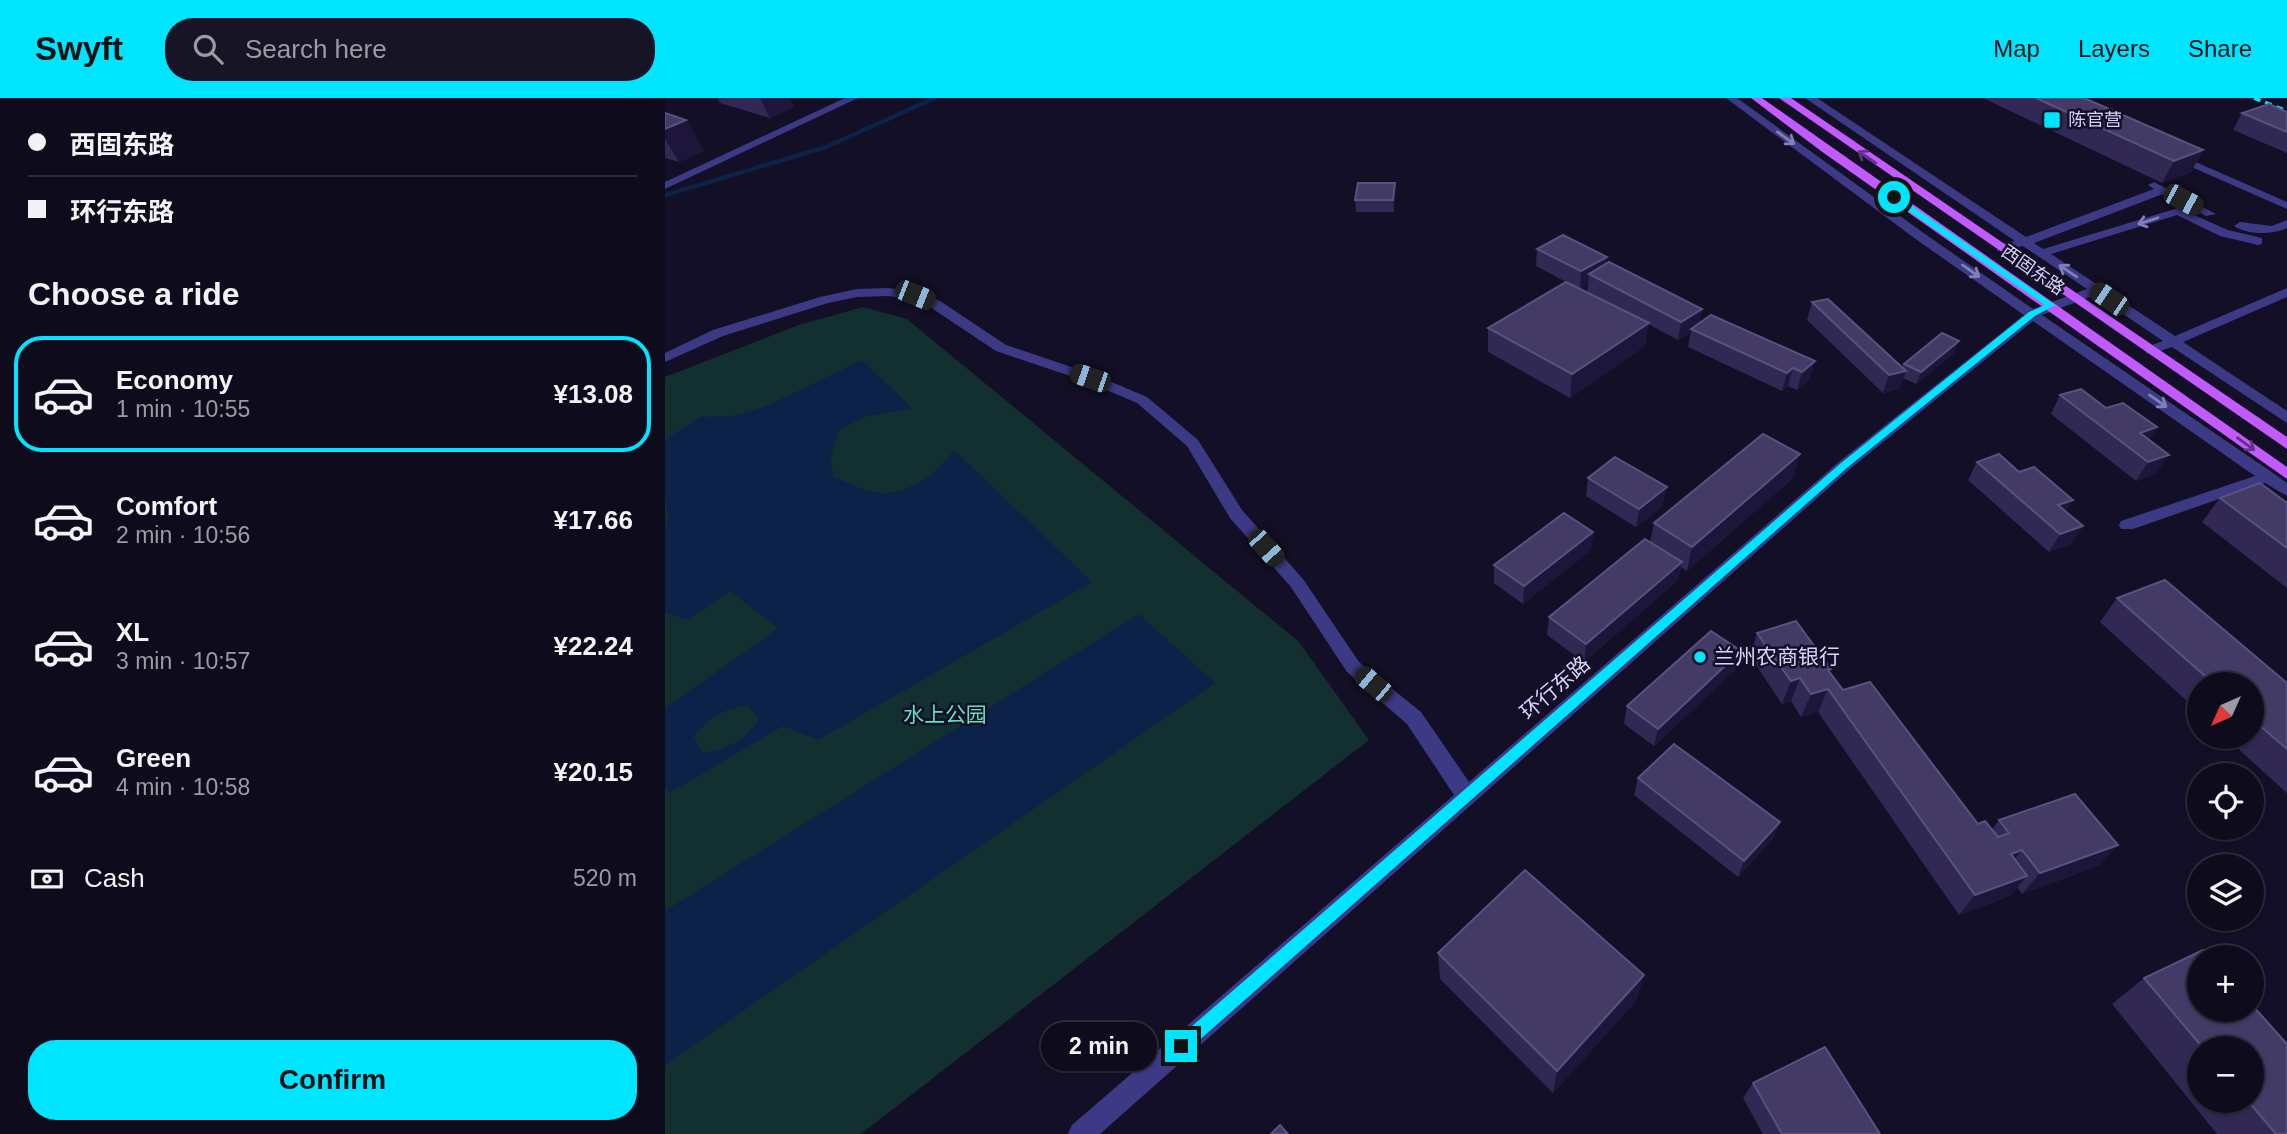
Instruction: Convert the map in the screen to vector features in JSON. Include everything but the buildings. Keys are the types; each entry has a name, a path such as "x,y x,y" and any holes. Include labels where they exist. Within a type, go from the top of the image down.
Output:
{"main road":[{"name":"西固东路","path":"1756,98 2287,474"},
{"name":"西固东路","path":"1784,98 2287,444"}],"street":[{"path":"665,186 853,98"},
{"path":"1731,98 1921,237 2287,491"},
{"path":"1809,98 2287,418"},
{"path":"2161,149 2287,206"},
{"path":"2001,248 2025,242 2158,187 2223,221 2249,229 2273,230 2287,225"},
{"path":"2040,253 2061,249 2178,211 2224,233 2258,241"},
{"name":"环行东路","path":"1081,1134 1845,465 2032,314 2050,305 2097,290"},
{"path":"665,358 718,333 825,300 857,293 888,292 915,295 936,303 1001,348 1142,400 1193,443 1236,514 1297,583 1353,667 1414,718 1466,795"},
{"path":"2151,351 2287,292"},
{"path":"2127,525 2268,477"}],"green space":[{"name":"水上公园","path":"863,307 907,319 1299,642 1369,740 861,1134 665,1134 665,377 799,325"}],"water":[{"path":"862,360 912,408 863,417 838,431 830,461 834,478 865,490 891,493 915,485 926,478 954,450 1092,582 818,740 783,726 669,793 665,786 665,708 778,629 731,591 687,620 665,612 665,522 669,520 665,498 665,440 700,417 733,416 765,407","holes":["749,706 759,719 742,738 721,749 703,753 694,737 705,724 724,711"]},
{"path":"1139,614 1215,683 665,1065 665,911"}],"waterway":[{"path":"665,195 826,147 935,98"}],"railway":[{"path":"2254,98 2287,111"}],"place":[{"name":"陈官营","path":"2052,120"},
{"name":"兰州农商银行","path":"1700,657"}],"route":[{"path":"1181,1046 1845,465 2032,314 2050,305 1894,197"}]}
